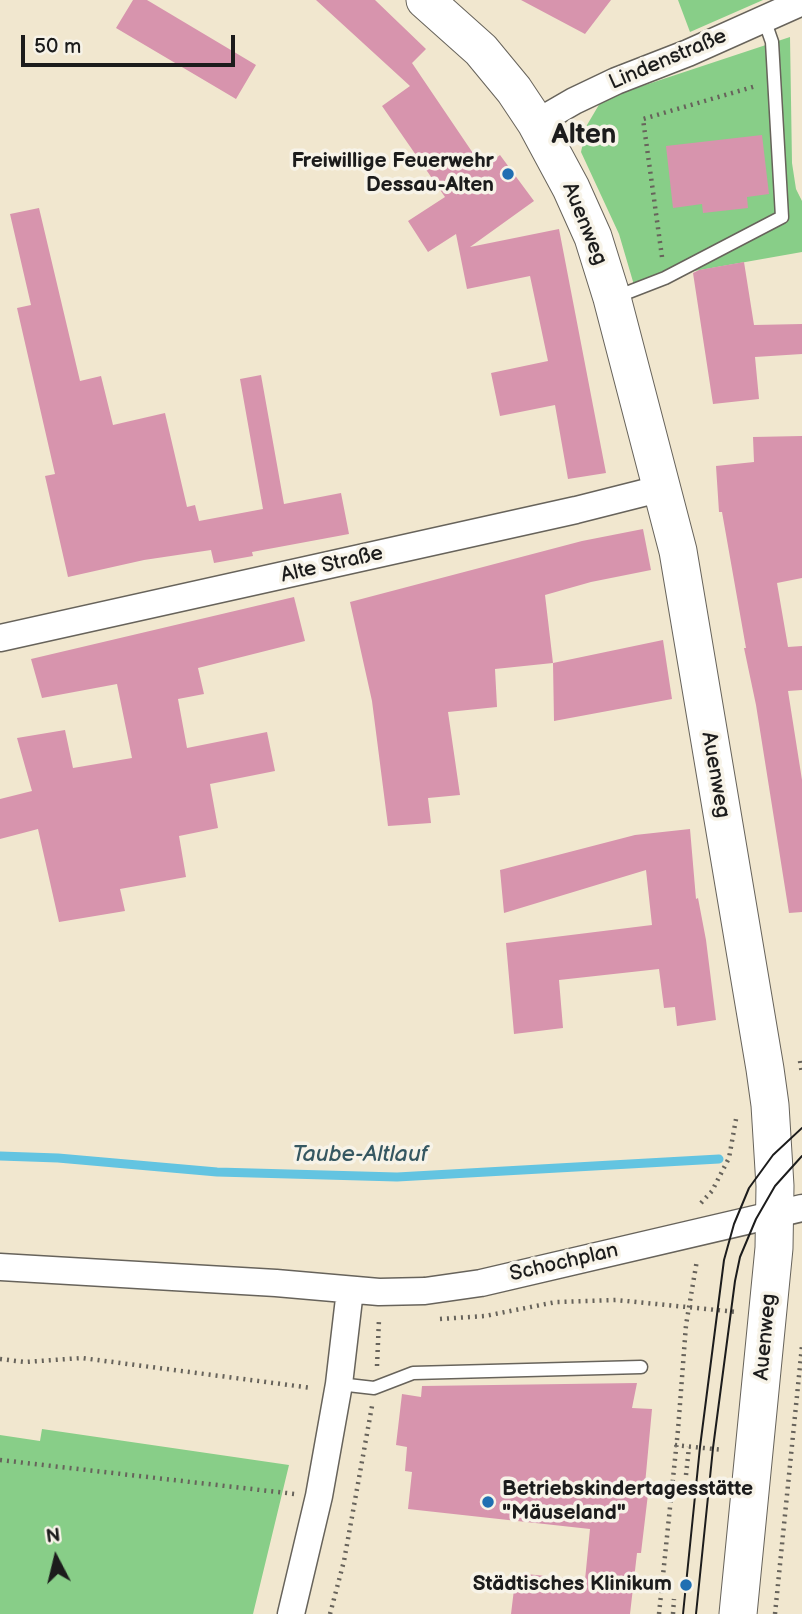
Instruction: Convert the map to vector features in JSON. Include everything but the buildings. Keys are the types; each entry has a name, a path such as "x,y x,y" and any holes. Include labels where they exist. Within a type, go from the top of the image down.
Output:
{"main road":[{"name":"Auenweg","path":"425,0 481,50 514,90 571,188 593,237 612,298 678,551 765,1069 772,1142 788,1211 768,1315 738,1614"}],"street":[{"name":"Lindenstraße","path":"536,124 574,101 617,81 688,53 802,2"},
{"name":"Alte Straße","path":"0,638 576,510 663,488"},
{"name":"Schochplan","path":"0,1267 350,1290 425,1290 481,1283 788,1211"},
{"path":"291,1614 319,1496 338,1388 350,1290"}],"lane":[{"path":"612,298 665,278 782,216 772,42 764,19"},
{"path":"338,1388 374,1388 413,1373 641,1367"}],"path":[{"path":"665,278 643,120 774,81"},
{"path":"659,1614 688,1307 697,1259 702,1202 712,1191 729,1158 738,1109"},
{"path":"350,1290 379,1319 389,1320"},
{"path":"434,1319 485,1316 556,1302 616,1300 688,1307"},
{"path":"330,1614 362,1471 374,1388 379,1319"},
{"path":"775,1614 802,1346"},
{"path":"0,1359 25,1362 82,1358 338,1388"},
{"path":"676,1445 724,1450 722,1459"},
{"path":"686,1475 689,1447"},
{"path":"0,1460 319,1496"},
{"path":"673,1614 674,1599"}],"green space":[{"path":"678,0 763,0 690,32"},
{"path":"790,37 792,163 796,189 802,201 802,252 672,275 634,285 619,234 581,152 587,125 600,103 627,91"},
{"path":"42,1429 289,1465 253,1614 0,1614 0,1435 40,1441"}],"waterway":[{"name":"Taube-Altlauf","path":"0,1156 58,1158 217,1172 397,1177 719,1159"}],"tram line":[{"path":"683,1614 700,1447 724,1260 734,1224 749,1188 773,1155 802,1128"},
{"path":"696,1614 713,1448 740,1257 756,1219 775,1186 802,1156"}],"place":[{"name":"Freiwillige Feuerwehr Dessau-Alten","path":"508,174"},
{"name":"Betriebskindertagesstätte \"Mäuseland\"","path":"488,1502"},
{"name":"Städtisches Klinikum","path":"686,1585"}],"district":[{"name":"Alten","path":"584,136"}]}
